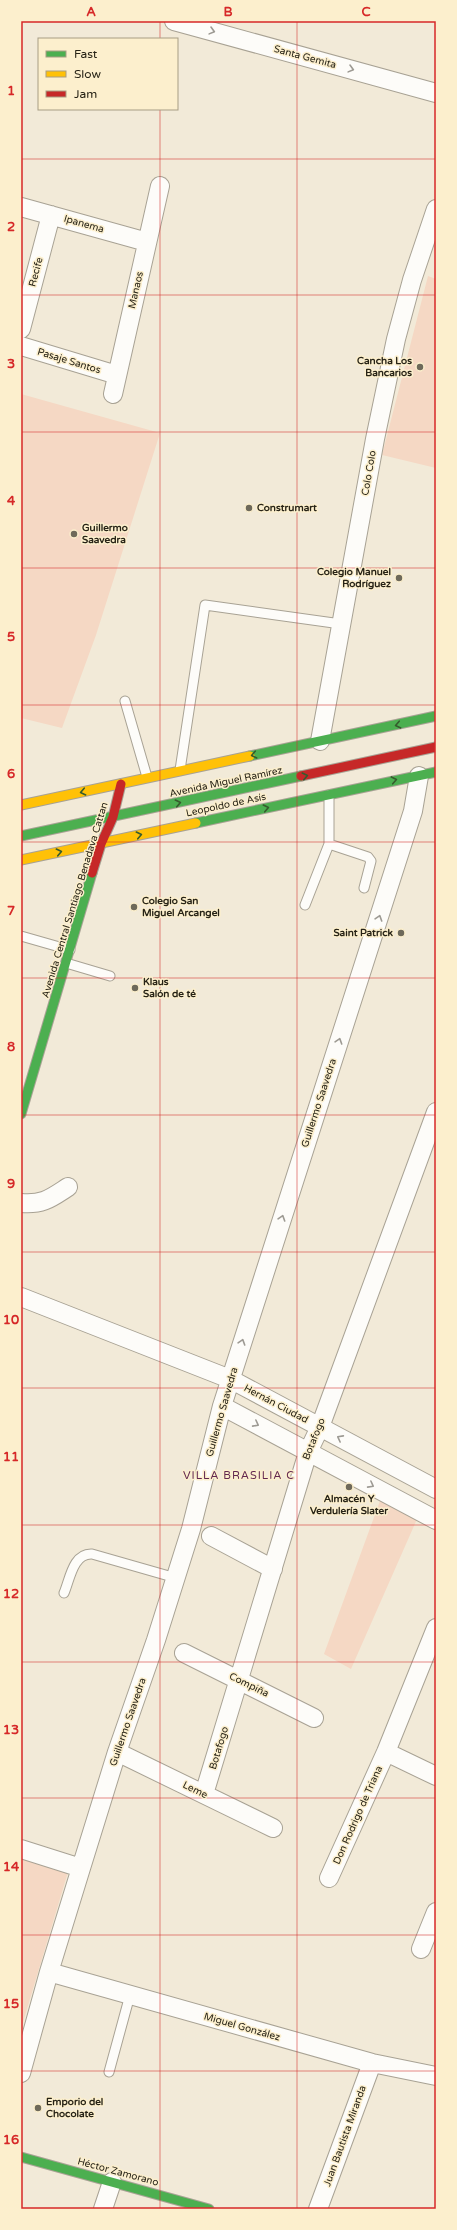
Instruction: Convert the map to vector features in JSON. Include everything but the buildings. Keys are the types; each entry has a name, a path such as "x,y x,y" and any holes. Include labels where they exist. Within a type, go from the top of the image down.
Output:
{"street":[{"name":"Santa Gemita","path":"174,21 436,93"},
{"name":"Manaos","path":"113,394 160,186"},
{"name":"Ipanema","path":"21,207 147,242"},
{"name":"Colo Colo","path":"320,741 375,439 396,339 412,280 436,209"},
{"name":"Recife","path":"21,330 51,215"},
{"name":"Pasaje Santos","path":"21,346 117,375"},
{"name":"Avenida Miguel Ramírez","path":"21,805 436,716"},
{"path":"277,760 320,741"},
{"name":"Avenida Miguel Ramírez","path":"21,836 436,747"},
{"name":"Leopoldo de Asís","path":"21,860 427,774"},
{"name":"Guillermo Saavedra","path":"21,2073 49,1972 117,1752 191,1529 230,1379 413,811 427,774"},
{"path":"222,794 234,781"},
{"name":"Avenida Central Santiago Benadava Cattan","path":"21,1114 101,844 113,817 122,784"},
{"name":"Botafogo","path":"204,1794 308,1452 320,1427 436,1112"},
{"path":"21,1203 35,1204 46,1201 68,1187"},
{"name":"Hernán Ciudad","path":"21,1298 230,1379 436,1489"},
{"path":"222,1406 436,1520"},
{"path":"211,1536 273,1570"},
{"name":"Don Rodrigo de Triana","path":"329,1878 386,1752 436,1628"},
{"name":"Compiña","path":"184,1652 314,1718"},
{"name":"Leme","path":"117,1752 274,1828"},
{"path":"386,1752 436,1776"},
{"path":"21,1849 81,1868"},
{"path":"421,1949 436,1912"},
{"name":"Miguel González","path":"49,1972 372,2063 436,2076"},
{"name":"Juan Bautista Miranda","path":"318,2209 372,2063"},
{"name":"Héctor Zamorano","path":"21,2158 209,2209"},
{"path":"103,2209 112,2182"}],"lane":[{"path":"180,770 205,605 341,624"},
{"path":"125,701 147,777"},
{"path":"305,906 329,844 329,794"},
{"path":"329,844 368,857 371,861 364,888"},
{"path":"21,936 70,950"},
{"path":"66,964 110,976"},
{"path":"64,1594 78,1558 84,1554 92,1554 176,1578"},
{"path":"109,2072 130,1995"}],"shaded area":[{"name":"Cancha Los Bancarios","path":"428,276 436,279 436,468 382,455"},
{"name":"Guillermo Saavedra","path":"21,394 160,433 96,635 62,728 21,718"},
{"path":"384,1490 421,1510 351,1669 324,1654"},
{"path":"21,1858 68,1872 21,2029"}],"traffic: fast":[{"path":"250,756 436,716"},
{"path":"196,823 436,772"},
{"path":"21,836 301,776"},
{"path":"21,1114 92,873"},
{"path":"21,2157 209,2209"}],"traffic: slow":[{"path":"21,805 250,756"},
{"path":"21,860 196,823"}],"traffic: jam":[{"path":"301,776 436,747"},
{"path":"92,873 101,844 113,817 121,784"}],"place":[{"name":"Cancha Los Bancarios","path":"420,367"},
{"name":"Construmart","path":"249,508"},
{"name":"Guillermo Saavedra","path":"74,534"},
{"name":"Colegio Manuel Rodríguez","path":"399,578"},
{"name":"Colegio San Miguel Arcangel","path":"134,907"},
{"name":"Saint Patrick","path":"401,933"},
{"name":"Klaus Salón de té","path":"135,988"},
{"name":"Almacén Y Verdulería Slater","path":"349,1487"},
{"name":"Emporio del Chocolate","path":"38,2108"}],"district":[{"name":"VILLA BRASILIA C","path":"239,1475"}]}
